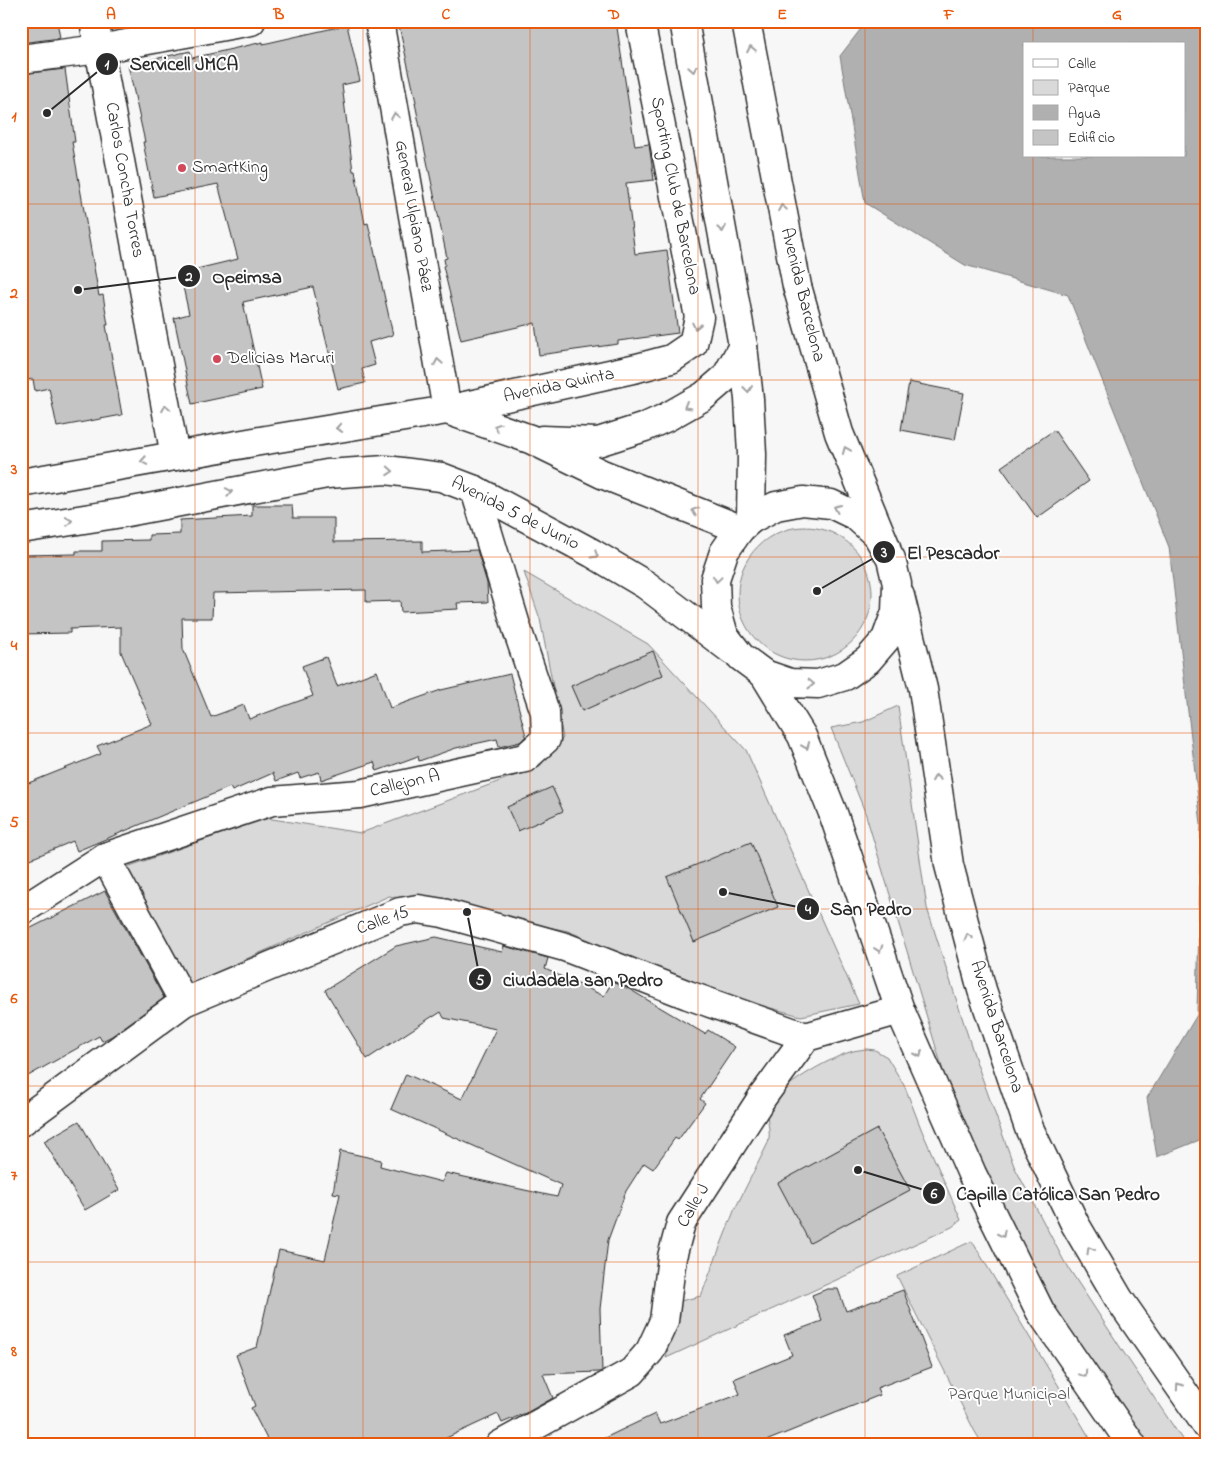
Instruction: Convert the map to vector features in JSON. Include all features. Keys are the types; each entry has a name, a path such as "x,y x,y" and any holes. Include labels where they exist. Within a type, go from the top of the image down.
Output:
{"main road":[{"name":"Carlos Concha Torres","path":"94,21 175,456"},
{"path":"21,60 99,49 251,21"},
{"name":"General Ulpiano Páez","path":"379,21 447,410"},
{"name":"Sporting Club de Barcelona","path":"640,21 699,316 693,344 671,359"},
{"path":"684,21 743,346 750,399 752,454 745,524"},
{"name":"Avenida Barcelona","path":"746,21 797,286 839,433 894,572 923,689 949,864 982,990 1029,1128 1075,1224 1119,1299 1207,1426"},
{"path":"530,439 598,442 666,418 704,396 726,377 743,346"},
{"name":"Avenida Quinta","path":"447,410 671,359"},
{"path":"21,483 447,410 530,439 602,474 745,524"},
{"name":"Avenida 5 de Junio","path":"21,529 122,513 327,474 386,470 441,477 475,490 592,553 646,585 764,674"},
{"name":"Callejon A","path":"21,911 105,857 272,801 360,794 525,758 546,739 545,712 518,632 475,490"},
{"path":"741,657 724,635 716,607 715,579 724,552 745,524 776,506 803,501 831,504 856,516 877,535 894,572 896,612 886,638 868,660 845,676 818,684 790,683 764,674"},
{"path":"764,674 802,736 833,813 900,1010 972,1174 1040,1311 1132,1445"},
{"path":"105,857 184,1002"},
{"name":"Calle 15","path":"21,1122 184,1002 400,912 418,909 443,913 565,947 688,995 806,1037"},
{"path":"806,1037 900,1010"},
{"name":"Calle J","path":"512,1442 632,1372 650,1351 664,1321 672,1257 681,1223 763,1096 806,1037"}],"green space":[{"path":"805,527 831,532 853,546 867,568 872,594 867,620 853,642 831,656 805,661 779,656 757,642 743,620 738,594 743,568 757,546 779,532"},
{"path":"524,572 648,644 746,750 859,1004 801,1016 707,991 568,931 389,896 185,986 127,867 266,818 361,833 540,766 563,738 540,619"},
{"path":"898,706 927,908 976,1061 1014,1166 1064,1261 1186,1445 1142,1445 1070,1340 999,1215 948,1087 865,812 831,728 863,722"},
{"path":"866,1049 875,1050 887,1057 905,1087 961,1220 952,1227 666,1358 676,1302 701,1296 734,1211 768,1143 767,1113 773,1101 792,1083 817,1067 841,1055"},
{"name":"Parque Municipal","path":"972,1241 1094,1445 983,1445 974,1430 897,1276"}],"water":[{"path":"867,21 1207,21 1207,1137 1157,1157 1147,1098 1197,1015 1201,824 1169,547 1068,295 965,265 865,203 840,56"}],"building":[{"path":"21,21 57,21 60,38 21,43"},
{"path":"398,21 616,21 635,146 649,144 654,180 626,183 635,254 667,250 678,333 539,355 535,323 461,340 443,266 445,265 444,259 447,258"},
{"path":"347,25 360,81 342,85 353,171 355,171 365,224 368,223 393,335 369,342 375,365 362,369 365,383 338,389 313,287 243,302 262,389 192,404 174,318 189,314 180,273 238,259 218,184 154,197 143,142 145,142 128,65 190,51 192,58"},
{"path":"65,69 75,142 72,142 99,296 103,295 108,325 106,325 122,415 57,427 49,388 35,391 33,379 21,381 21,74"},
{"path":"909,382 964,393 955,440 901,430"},
{"path":"1054,430 1089,481 1037,518 1001,467"},
{"path":"252,505 292,505 293,518 334,518 334,542 422,541 422,552 477,550 487,583 488,602 457,603 458,609 401,612 400,601 366,602 366,590 213,593 212,618 182,618 183,649 211,717 244,705 249,719 313,696 302,666 326,657 337,686 377,671 390,708 441,690 510,674 526,736 520,742 499,747 497,739 456,748 419,761 418,756 377,771 374,762 321,780 319,772 300,778 298,773 276,781 273,773 232,791 230,787 77,851 73,841 21,863 21,786 101,754 97,746 152,724 121,652 121,627 70,629 70,633 21,634 21,555 76,554 76,551 102,551 102,541 149,540 149,535 180,534 180,520 252,516"},
{"path":"653,651 663,675 582,711 571,686"},
{"path":"552,787 563,811 518,831 507,807"},
{"path":"751,842 778,907 694,942 667,877"},
{"path":"105,891 164,998 112,1036 102,1041 99,1036 21,1080 21,933"},
{"path":"436,937 502,952 504,946 548,958 545,969 604,996 612,982 629,989 705,1034 708,1030 735,1047 700,1099 705,1103 678,1140 675,1138 653,1169 644,1163 626,1191 608,1240 600,1309 602,1371 543,1374 553,1398 528,1412 502,1423 498,1414 431,1445 270,1445 251,1408 255,1406 236,1355 257,1347 279,1250 325,1260 340,1194 333,1193 340,1151 381,1160 380,1166 442,1182 446,1173 557,1197 561,1185 391,1109 406,1074 462,1099 496,1029 444,1018 441,1012 367,1059 325,990 396,946"},
{"path":"79,1121 119,1190 85,1210 44,1141"},
{"path":"877,1129 910,1190 810,1243 778,1183"},
{"path":"827,1289 838,1289 846,1311 903,1290 932,1367 877,1388 880,1395 756,1445 590,1445 655,1414 660,1424 740,1394 734,1379 792,1355 784,1335 822,1321 812,1295"}],"place":[{"name":"Servicell JMCA","path":"47,113"},
{"name":"SmartKing","path":"182,168"},
{"name":"Opeimsa","path":"78,290"},
{"name":"Delicias Maruri","path":"217,359"},
{"name":"El Pescador","path":"817,591"},
{"name":"San Pedro","path":"723,892"},
{"name":"ciudadela san Pedro","path":"467,912"},
{"name":"Capilla Católica San Pedro","path":"858,1170"}]}
